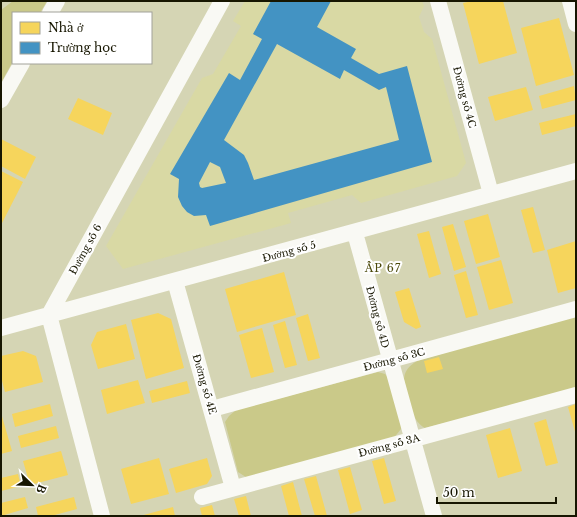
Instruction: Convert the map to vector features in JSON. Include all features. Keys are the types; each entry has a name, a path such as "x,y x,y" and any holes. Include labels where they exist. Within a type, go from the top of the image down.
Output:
{"street":[{"path":"51,12 57,1"},
{"name":"Đường số 6","path":"49,316 222,1"},
{"name":"Đường số 4C","path":"438,1 491,194"},
{"path":"570,1 576,24"},
{"path":"1,100 21,64"},
{"name":"Đường số 5","path":"1,328 355,233 576,171"},
{"name":"Đường số 4D","path":"355,233 434,516"},
{"name":"Đường số 4E","path":"175,281 233,488"},
{"name":"Đường số 3C","path":"212,409 576,309"},
{"path":"49,316 102,516"},
{"name":"Đường số 3A","path":"202,497 576,395"}],"shaded area":[{"path":"13,1 47,1 41,12 12,12 12,63 1,83 1,10"},
{"path":"245,1 422,1 424,6 419,17 424,32 432,39 466,163 457,176 361,203 352,195 288,213 291,223 123,269 106,246 202,78 213,74 241,26 233,21"},
{"path":"576,314 576,390 425,428 412,413 404,379 408,368 417,361"},
{"path":"378,372 385,374 390,379 401,421 401,429 393,439 249,479 238,472 225,422 236,410"}],"building: Nhà ở":[{"path":"472,1 503,1 517,53 479,64 463,3"},
{"path":"559,18 574,75 536,86 521,28"},
{"path":"574,86 576,100 542,109 539,96"},
{"path":"526,87 533,110 495,121 488,97"},
{"path":"78,98 112,113 103,135 68,119"},
{"path":"576,114 576,126 542,135 539,123"},
{"path":"1,139 36,157 25,179 1,166"},
{"path":"1,171 23,182 1,225"},
{"path":"533,207 545,250 533,253 521,210"},
{"path":"488,214 500,257 476,264 464,221"},
{"path":"453,224 466,267 454,271 442,227"},
{"path":"429,231 441,274 429,278 417,234"},
{"path":"576,241 576,288 558,293 547,250"},
{"path":"501,260 513,303 489,310 477,267"},
{"path":"466,271 478,315 466,318 454,275"},
{"path":"284,272 296,315 237,332 225,289"},
{"path":"409,288 421,327 416,329 404,322 395,292"},
{"path":"158,313 171,319 184,368 146,379 131,320"},
{"path":"308,314 320,358 308,361 296,318"},
{"path":"285,321 297,365 285,368 273,325"},
{"path":"126,324 135,359 98,369 91,345 97,332"},
{"path":"262,328 274,372 251,378 239,335"},
{"path":"23,351 36,356 43,382 5,392 1,377 1,356"},
{"path":"439,357 443,369 427,373 424,361"},
{"path":"138,380 145,403 107,414 101,390"},
{"path":"187,381 190,393 152,403 149,391"},
{"path":"50,404 53,416 15,427 12,414"},
{"path":"576,404 576,435 568,407"},
{"path":"1,413 12,451 1,454"},
{"path":"546,419 558,463 546,466 534,423"},
{"path":"56,426 59,438 21,448 18,436"},
{"path":"510,428 522,471 498,478 486,435"},
{"path":"61,451 68,475 30,485 23,461"},
{"path":"159,458 169,494 131,504 121,469"},
{"path":"207,458 212,476 207,484 176,493 169,469"},
{"path":"384,458 396,501 384,504 372,461"},
{"path":"350,467 362,510 350,514 338,470"},
{"path":"18,474 21,486 1,491 1,478"},
{"path":"316,476 327,516 315,516 304,479"},
{"path":"293,482 302,516 289,516 281,486"},
{"path":"246,496 251,516 239,516 234,499"},
{"path":"25,497 28,508 1,516 1,503"},
{"path":"74,497 77,509 51,516 38,516 36,507"},
{"path":"212,505 215,516 202,516 200,508"},
{"path":"173,507 175,516 140,516"}],"building: Trường học":[{"path":"271,1 331,1 317,27 356,49 351,58 379,74 407,66 432,162 210,226 206,215 194,216 187,212 182,206 178,197 179,179 170,174 229,73 240,80 262,39 253,34","holes":["277,44 340,79 344,70 379,90 386,87 399,140 254,180 244,155 224,140","210,162 220,167 226,183 202,188 200,187 199,183"]}],"district":[{"name":"ẤP 67","path":"383,268"}]}
